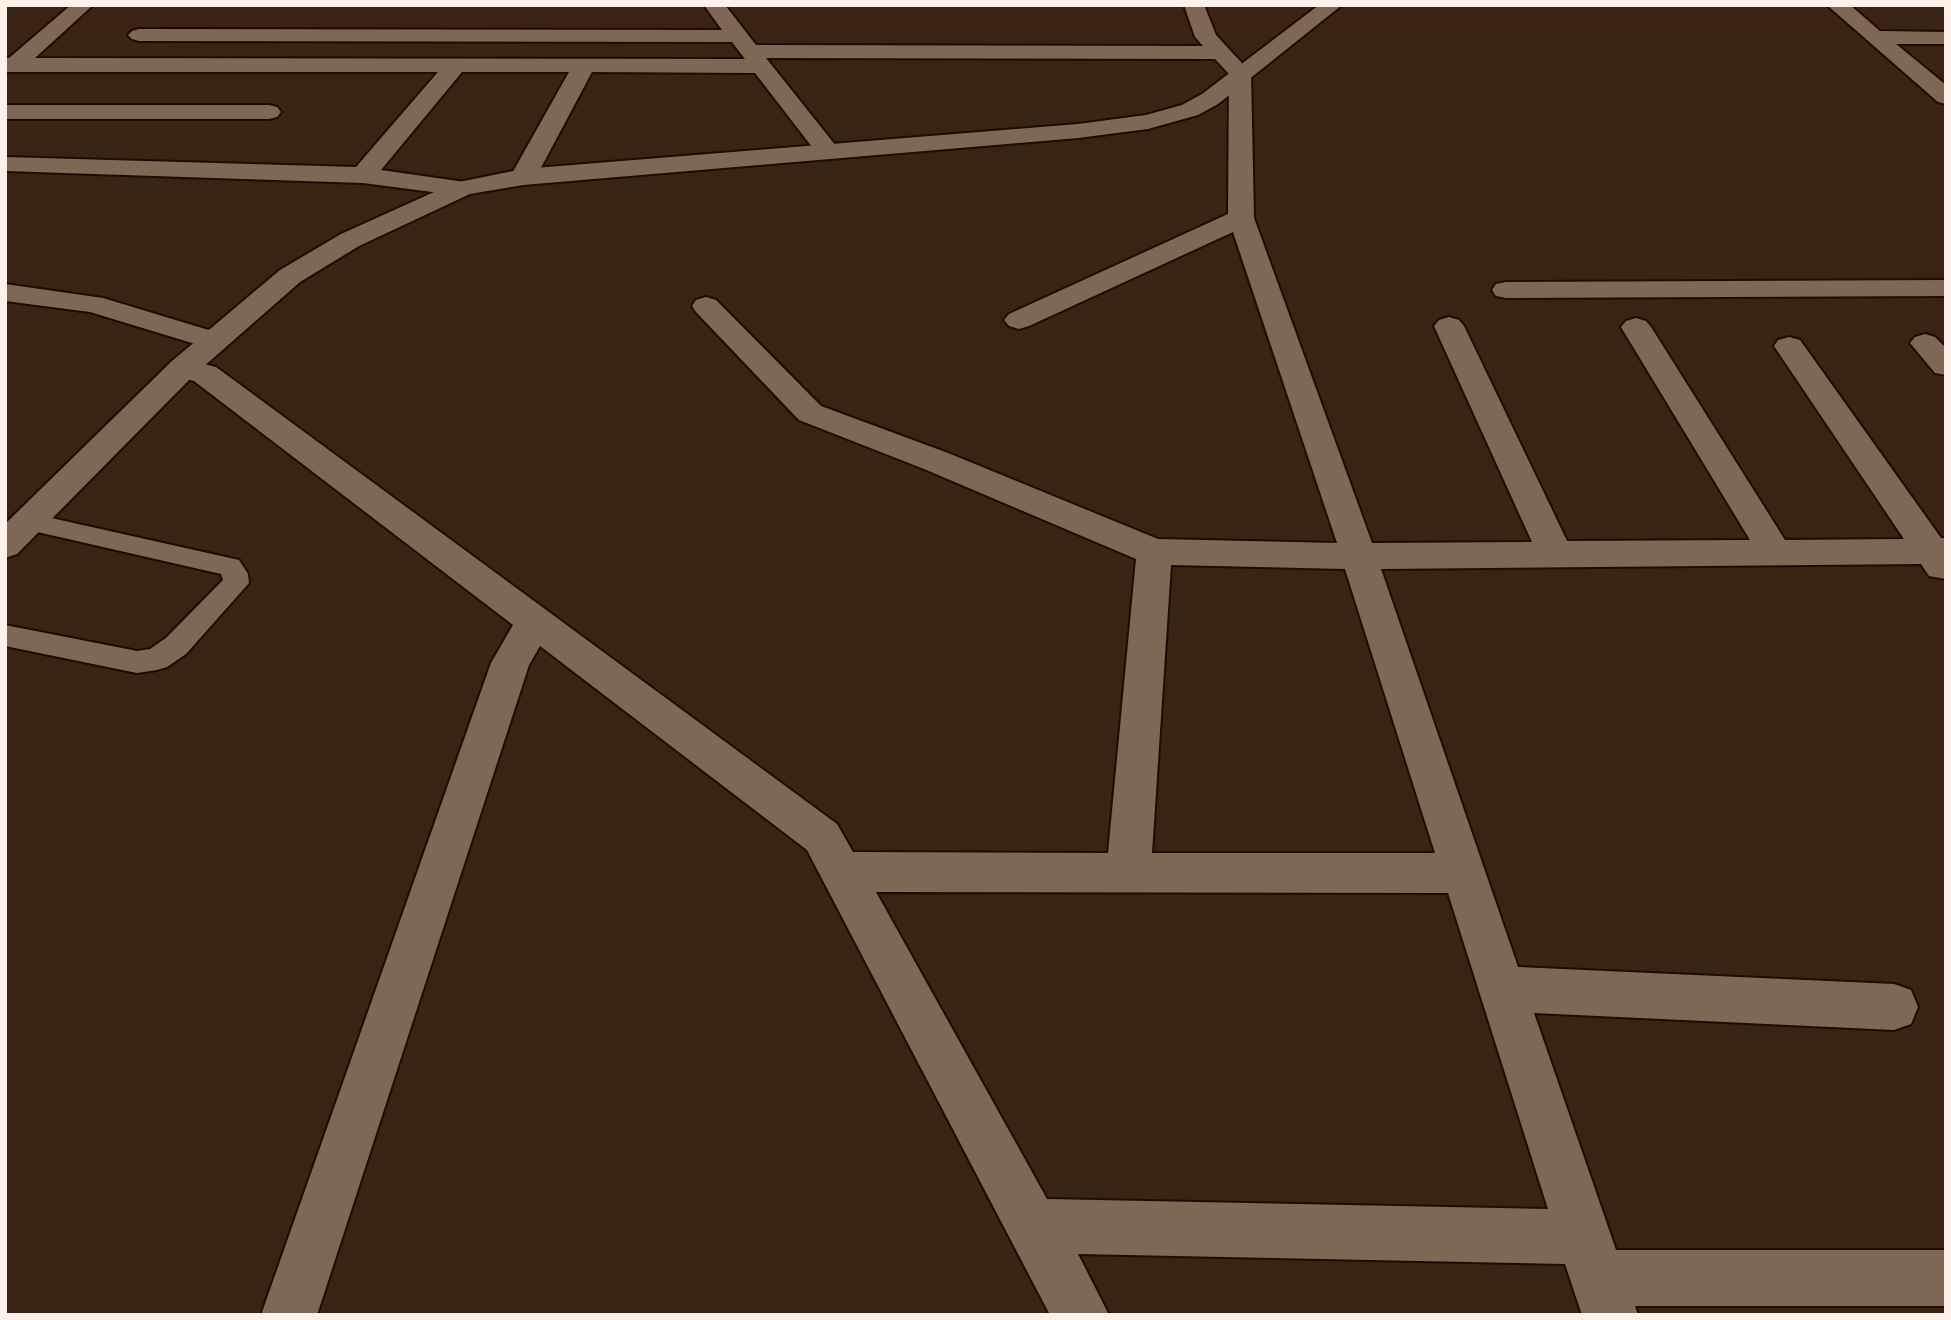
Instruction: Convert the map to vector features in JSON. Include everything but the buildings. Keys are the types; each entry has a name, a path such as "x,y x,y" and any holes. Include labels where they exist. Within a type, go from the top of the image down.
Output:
{"street":[{"path":"10,65 83,5"},
{"path":"714,5 828,151"},
{"path":"1194,5 1206,37 1230,63 1241,218 1359,556 1597,1276"},
{"path":"139,35 1230,63 1332,5"},
{"path":"1837,5 1946,97"},
{"path":"106,65 165,13"},
{"path":"1874,37 1946,37"},
{"path":"10,65 584,66 751,51"},
{"path":"5,545 183,368 290,276 350,240 463,188 523,177 1078,131 1148,122 1190,110 1210,99 1230,63"},
{"path":"251,132 309,65"},
{"path":"363,175 456,65"},
{"path":"523,177 584,66"},
{"path":"5,112 269,112"},
{"path":"217,171 234,151"},
{"path":"5,164 363,175 463,188"},
{"path":"1019,320 1241,218"},
{"path":"1506,290 1946,288"},
{"path":"5,292 93,304 215,341"},
{"path":"706,306 810,413 936,461 1154,552 1359,556 1775,552 1941,558"},
{"path":"1449,326 1555,554"},
{"path":"1636,327 1775,552"},
{"path":"1924,343 1946,366"},
{"path":"1788,346 1941,558"},
{"path":"183,368 205,374 822,837 1081,1315"},
{"path":"1128,872 1154,552"},
{"path":"289,1315 510,663 534,623"},
{"path":"843,872 1464,873"},
{"path":"1502,989 1894,1007"},
{"path":"1034,1226 1597,1276 1946,1278"}],"lane":[{"path":"5,635 136,662 157,659 176,646 236,583 235,574 230,567 29,522"}]}
